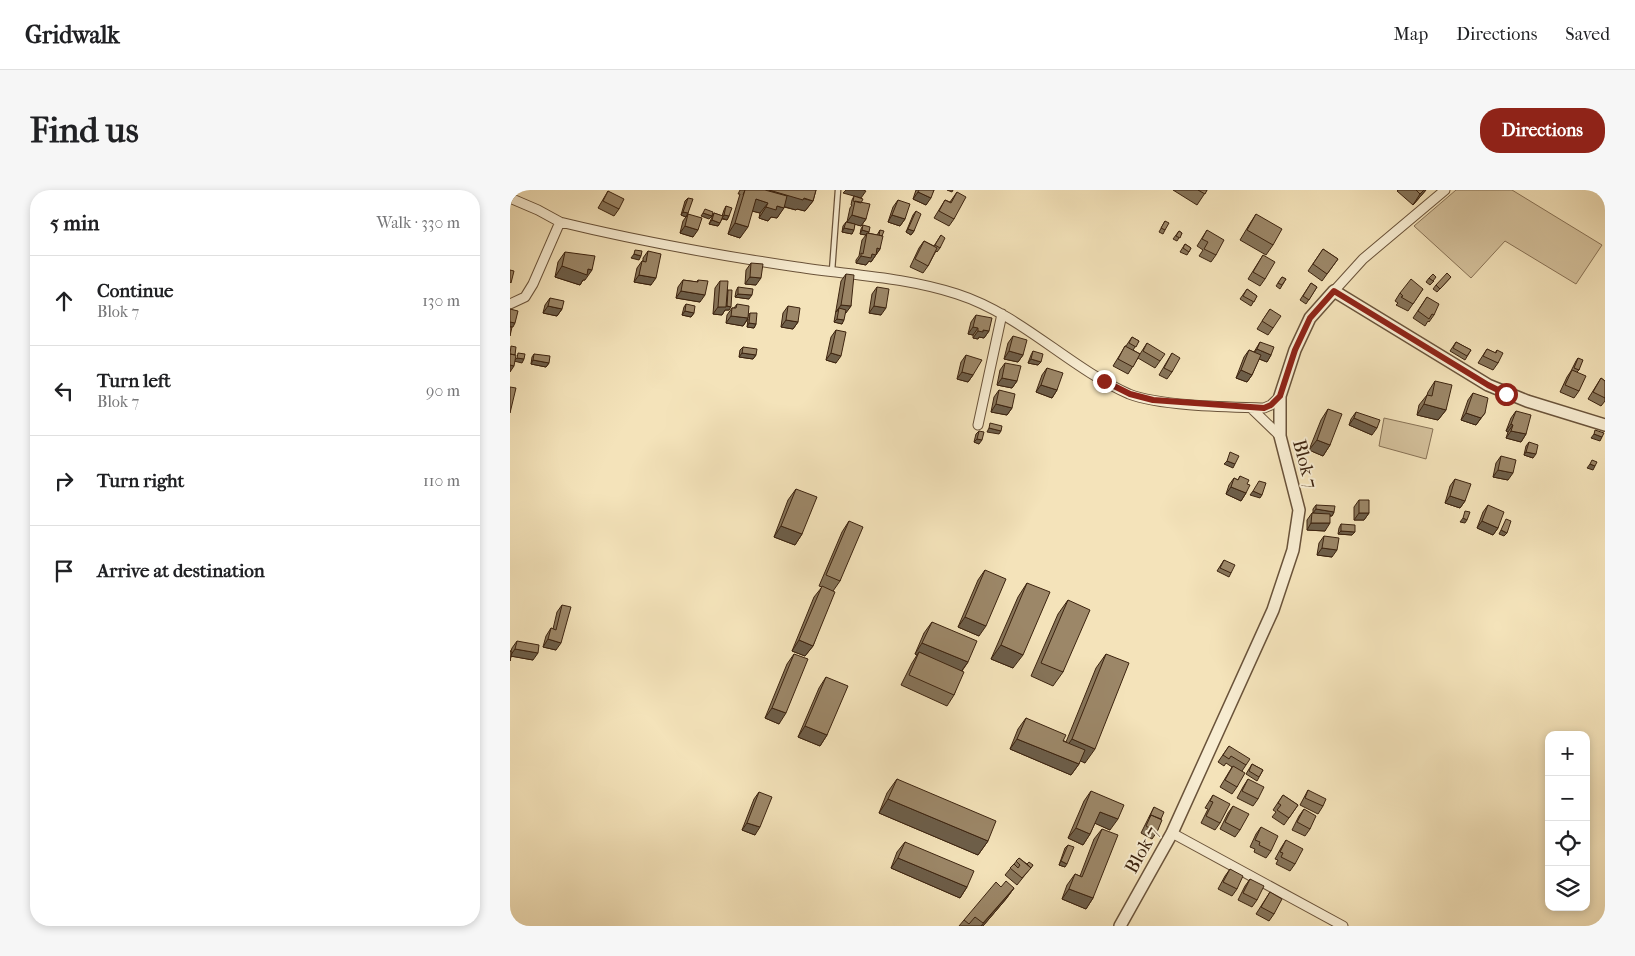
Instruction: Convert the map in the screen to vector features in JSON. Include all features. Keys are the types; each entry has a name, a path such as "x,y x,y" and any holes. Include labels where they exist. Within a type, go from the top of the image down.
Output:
{"street":[{"path":"1445,190 1363,259 1334,291 1488,385 1520,399 1605,425"},
{"path":"510,198 560,222 639,241 916,283 957,294 1002,314 1104,381 1130,394 1153,400 1264,408 1271,405 1280,396"},
{"path":"510,304 518,302 525,297 533,284 560,222"},
{"name":"Blok 7","path":"1120,926 1172,833 1272,610 1293,550 1298,510 1280,436 1280,396 1295,350 1310,318 1334,291"},
{"path":"978,425 1002,314"},
{"path":"1251,408 1280,436"},
{"path":"1172,833 1344,926"}],"lane":[{"path":"832,271 838,190"}],"shaded area":[{"path":"1456,190 1512,190 1602,245 1576,284 1505,241 1471,278 1414,226"},
{"path":"1384,418 1433,429 1426,459 1379,446"}],"building":[{"path":"745,190 765,190 787,196 784,208 777,206 776,210 766,207 768,203 756,199 748,227 735,223"},
{"path":"769,190 816,190 813,201"},
{"path":"919,190 934,190 931,198 918,192"},
{"path":"1198,190 1207,190 1205,194"},
{"path":"1416,190 1424,190 1420,194"},
{"path":"608,191 624,199 619,209 603,201"},
{"path":"957,192 966,197 954,219 939,211 945,200 951,203"},
{"path":"854,196 863,199 861,203 853,201"},
{"path":"688,198 693,199 688,213 683,212"},
{"path":"898,200 910,204 905,219 892,215"},
{"path":"855,201 870,204 866,219 852,215"},
{"path":"726,206 732,208 729,216 724,215"},
{"path":"705,209 713,212 712,216 703,213"},
{"path":"916,211 921,214 914,231 908,229"},
{"path":"714,213 723,216 720,223 712,220"},
{"path":"688,214 702,218 698,230 685,226"},
{"path":"1256,214 1282,229 1273,245 1247,230"},
{"path":"1165,221 1169,223 1165,230 1161,228"},
{"path":"846,222 855,224 854,230 844,228"},
{"path":"863,225 870,227 869,232 862,230"},
{"path":"880,230 884,231 882,236 879,235"},
{"path":"1207,230 1224,240 1216,255 1204,249 1208,242 1202,239"},
{"path":"1179,231 1182,233 1180,238 1176,236"},
{"path":"867,233 883,236 880,249 877,248 876,255 872,254 871,258 861,256"},
{"path":"941,235 945,238 940,248 935,245"},
{"path":"924,241 937,248 928,266 915,259"},
{"path":"1185,244 1191,248 1189,252 1183,248"},
{"path":"1323,249 1338,259 1327,274 1313,264"},
{"path":"635,250 642,251 641,256 634,254"},
{"path":"648,251 661,254 656,278 639,275 642,261 646,262"},
{"path":"565,252 595,256 592,270 588,269 587,275 562,266"},
{"path":"1263,255 1275,262 1265,279 1253,272"},
{"path":"751,263 763,264 761,278 750,277"},
{"path":"510,270 514,271 511,283 510,282"},
{"path":"1447,273 1451,277 1440,289 1436,285"},
{"path":"846,274 854,275 851,306 841,305"},
{"path":"1433,274 1436,277 1433,281 1429,278"},
{"path":"1282,277 1286,279 1282,285 1278,283"},
{"path":"1411,279 1423,289 1413,304 1401,297 1403,296 1400,293"},
{"path":"683,280 708,281 705,295 681,291"},
{"path":"720,281 728,281 726,307 718,307"},
{"path":"1311,283 1317,287 1309,300 1303,296"},
{"path":"738,287 753,289 752,295 738,294"},
{"path":"877,287 889,289 886,308 874,306"},
{"path":"1247,289 1257,296 1254,302 1243,296"},
{"path":"728,290 732,290 731,307 727,306"},
{"path":"1427,297 1439,304 1434,315 1432,314 1429,319 1418,311"},
{"path":"550,298 564,301 562,309 548,306"},
{"path":"686,304 695,306 694,313 685,311"},
{"path":"737,304 749,306 748,318 731,316 732,308 736,308"},
{"path":"788,306 800,308 798,322 786,320"},
{"path":"839,308 846,310 844,320 837,319"},
{"path":"510,309 518,311 515,323 510,322"},
{"path":"1270,309 1281,316 1273,328 1262,321"},
{"path":"750,313 757,313 756,324 749,323"},
{"path":"976,315 992,318 989,331 978,331 978,328 973,327"},
{"path":"836,330 846,332 841,356 831,353"},
{"path":"1013,336 1027,340 1023,355 1009,351"},
{"path":"1132,337 1139,341 1136,347 1129,343"},
{"path":"1260,342 1274,347 1271,355 1257,349"},
{"path":"1456,342 1471,350 1467,356 1453,348"},
{"path":"1147,343 1165,354 1160,361 1143,351"},
{"path":"511,346 516,347 515,355 510,354"},
{"path":"1125,346 1140,354 1133,367 1118,359"},
{"path":"743,347 757,349 756,355 742,353"},
{"path":"1487,349 1496,353 1497,350 1503,353 1498,363 1483,356"},
{"path":"1249,350 1261,355 1252,375 1241,370"},
{"path":"1033,351 1043,354 1041,362 1031,359"},
{"path":"518,353 525,354 524,359 517,358"},
{"path":"1172,353 1180,358 1172,372 1164,368"},
{"path":"510,354 516,355 514,366 510,365"},
{"path":"534,354 550,356 549,363 533,360"},
{"path":"966,355 982,360 973,375 962,372"},
{"path":"1578,358 1583,360 1579,370 1574,368"},
{"path":"1005,363 1021,366 1017,381 1002,378"},
{"path":"1047,368 1063,373 1057,390 1041,385"},
{"path":"1572,370 1586,376 1579,391 1565,385"},
{"path":"1601,378 1605,381 1605,398 1593,392"},
{"path":"1435,381 1452,385 1446,410 1424,404 1427,395 1432,396"},
{"path":"510,387 516,388 510,413"},
{"path":"999,390 1015,394 1012,408 996,404"},
{"path":"1473,393 1488,398 1485,413 1481,418 1466,413"},
{"path":"1328,409 1342,414 1330,445 1317,440"},
{"path":"1516,411 1531,415 1526,434 1511,431 1513,425 1511,424"},
{"path":"1356,412 1380,420 1377,428 1354,418"},
{"path":"990,423 1002,426 1001,431 989,428"},
{"path":"1595,430 1604,433 1602,437 1594,434"},
{"path":"979,431 984,432 982,440 977,439"},
{"path":"1529,442 1538,445 1536,454 1526,452"},
{"path":"1230,452 1239,456 1235,464 1227,461"},
{"path":"1501,456 1516,460 1513,473 1498,470"},
{"path":"1592,460 1597,462 1595,466 1590,464"},
{"path":"1240,476 1249,480 1247,484 1250,485 1246,493 1231,487 1234,478 1238,480"},
{"path":"1455,479 1471,484 1465,501 1450,496"},
{"path":"1259,481 1266,483 1262,495 1253,491"},
{"path":"796,489 817,497 802,534 781,526"},
{"path":"1359,500 1369,500 1369,513 1359,513"},
{"path":"1316,505 1335,506 1334,512 1316,509"},
{"path":"1488,505 1504,512 1498,528 1482,521"},
{"path":"1465,511 1470,512 1467,520 1463,518"},
{"path":"1312,513 1330,514 1330,523 1311,523"},
{"path":"1506,519 1511,521 1507,533 1501,530"},
{"path":"849,521 863,527 840,581 826,575"},
{"path":"1341,524 1355,525 1355,532 1341,531"},
{"path":"1324,536 1339,538 1337,550 1322,548"},
{"path":"1224,560 1235,565 1231,573 1220,568"},
{"path":"985,570 1006,579 986,626 965,617"},
{"path":"1027,583 1050,592 1023,655 1001,645"},
{"path":"822,586 835,592 813,646 799,640"},
{"path":"1068,600 1090,610 1063,672 1041,663"},
{"path":"562,605 571,607 561,643 548,639 551,628 556,630"},
{"path":"932,622 977,641 968,662 922,643"},
{"path":"517,641 539,645 538,653 515,649"},
{"path":"919,652 964,672 954,695 909,675"},
{"path":"794,654 808,659 786,713 772,708"},
{"path":"1106,654 1129,663 1095,749 1072,739"},
{"path":"826,677 848,686 827,735 805,726"},
{"path":"1026,718 1066,735 1063,741 1085,750 1079,764 1017,739"},
{"path":"1229,746 1250,759 1246,765 1231,756 1229,759 1223,755"},
{"path":"1252,764 1263,770 1259,777 1249,771"},
{"path":"1233,766 1245,773 1237,787 1225,780"},
{"path":"897,779 996,821 988,841 888,799"},
{"path":"1248,779 1264,787 1258,799 1242,791"},
{"path":"1308,790 1326,799 1323,806 1305,798"},
{"path":"1091,791 1124,805 1118,819 1100,812 1090,834 1076,828"},
{"path":"759,792 772,797 760,827 747,823"},
{"path":"1213,795 1230,804 1220,823 1206,816 1213,802 1210,801"},
{"path":"1283,795 1298,805 1289,818 1277,810 1281,805 1278,803"},
{"path":"1233,806 1249,814 1240,830 1225,822"},
{"path":"1154,807 1164,812 1161,819 1151,815 1149,818"},
{"path":"1304,809 1316,816 1310,829 1297,822"},
{"path":"1151,815 1162,820 1157,832 1146,826"},
{"path":"1261,827 1278,836 1271,851 1259,845 1260,842 1255,840"},
{"path":"1102,829 1118,835 1093,898 1069,889 1075,874 1082,877"},
{"path":"1286,840 1303,849 1295,864 1281,857 1283,853 1280,852"},
{"path":"905,842 974,871 967,887 898,858"},
{"path":"1068,845 1074,847 1067,864 1061,861"},
{"path":"1019,858 1031,868 1022,878 1010,868 1014,864 1018,868 1020,865 1016,861"},
{"path":"1029,862 1033,865 1031,868 1027,864"},
{"path":"1230,869 1243,876 1237,889 1223,882"},
{"path":"1250,879 1264,886 1257,900 1243,893"},
{"path":"1006,881 1014,888 983,923 975,917 969,924 964,920 996,882 1001,887"},
{"path":"1270,892 1282,899 1274,914 1261,907"}],"route":[{"path":"1104,381 1130,394 1153,400 1264,408 1271,405 1280,396 1295,350 1310,318 1334,291 1488,385 1506,394"}]}
